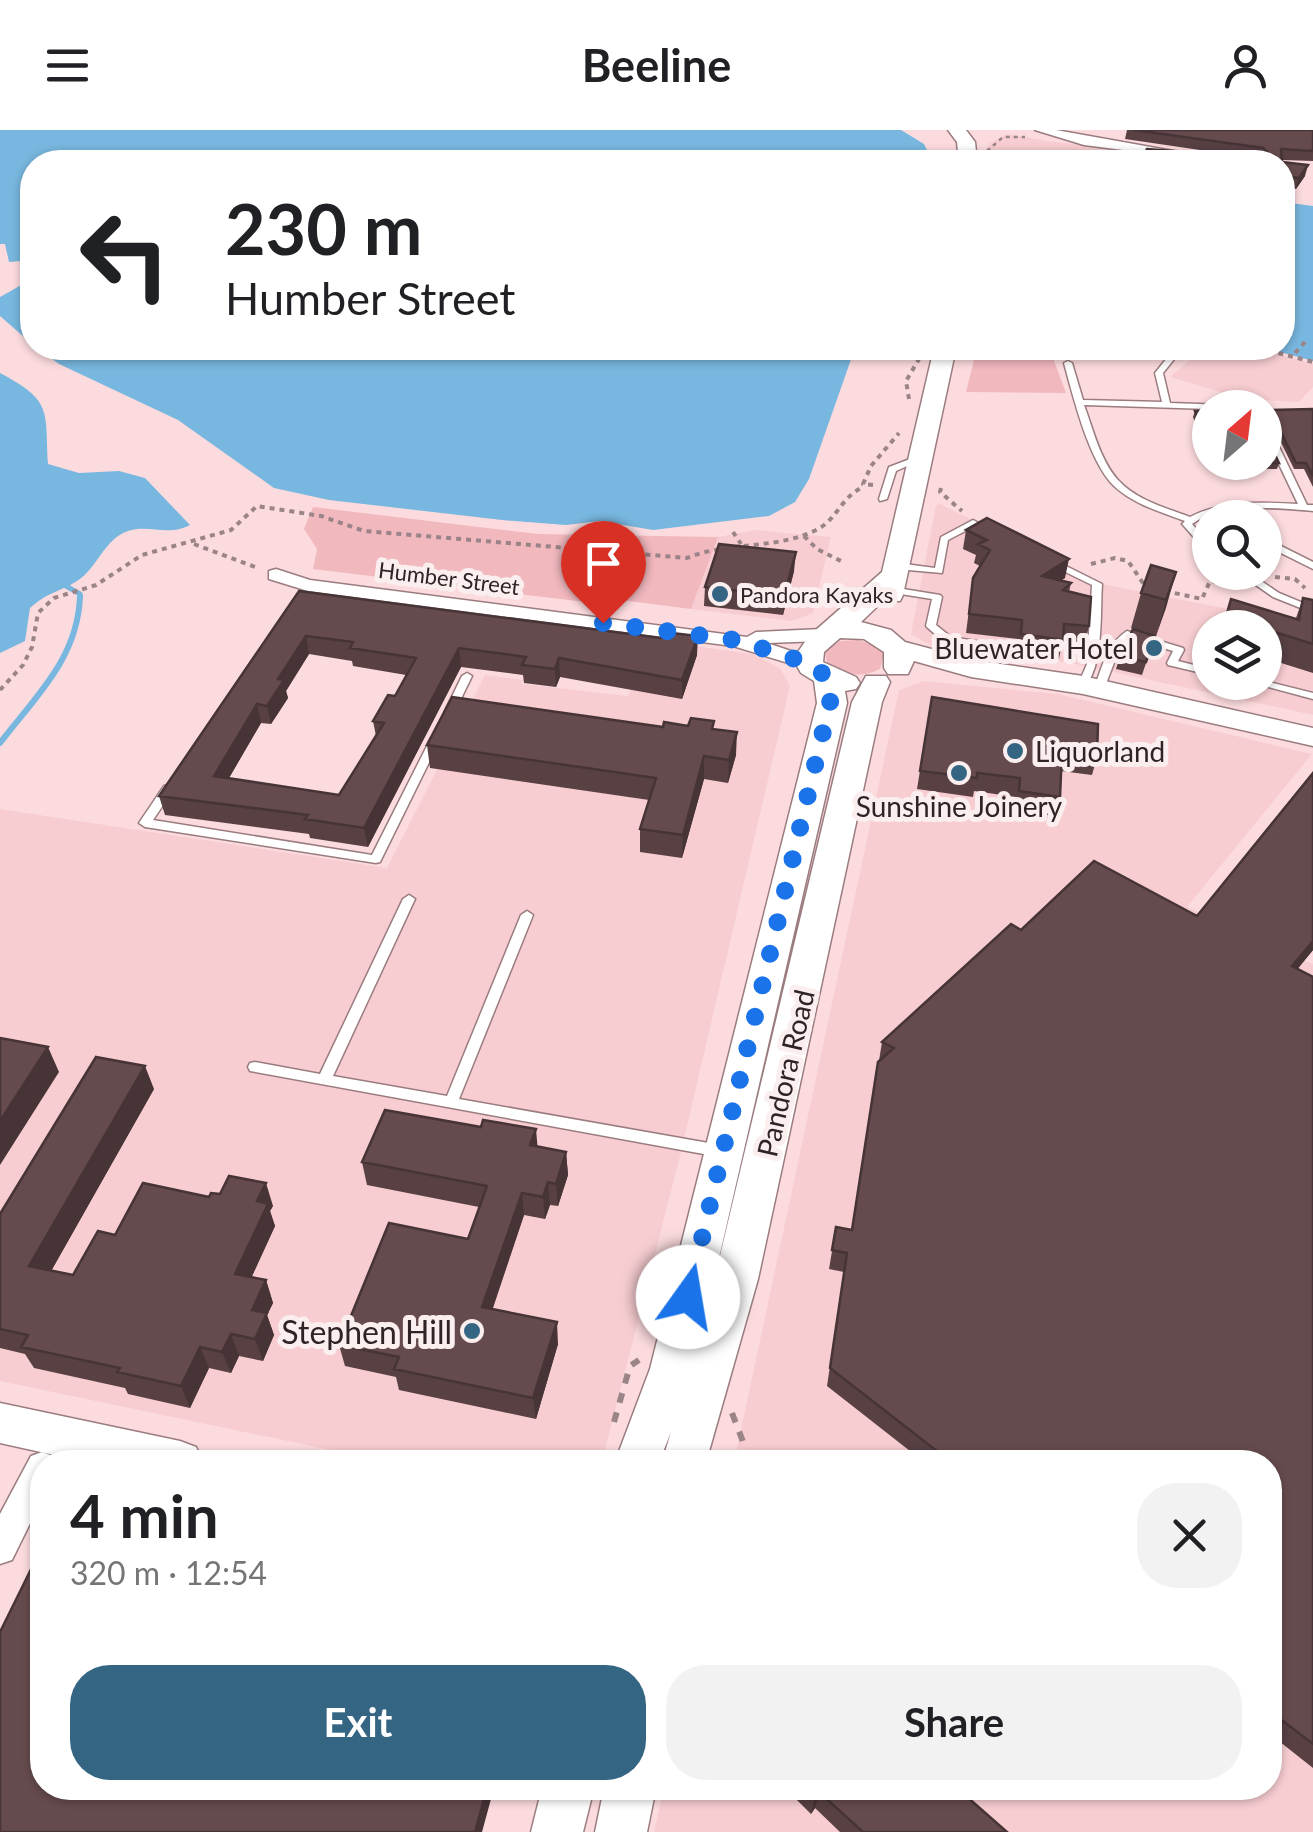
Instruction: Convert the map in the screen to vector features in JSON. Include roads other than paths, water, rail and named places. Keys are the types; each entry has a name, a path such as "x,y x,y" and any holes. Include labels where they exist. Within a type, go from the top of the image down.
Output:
{"main road":[{"path":"828,633 894,577 943,360"},
{"name":"Pandora Road","path":"688,1450 738,1278 867,702 888,660 894,577"},
{"path":"828,633 865,630 888,660"},
{"name":"Pandora Road","path":"642,1450 672,1369 832,703 820,671 808,653 812,644 828,633"},
{"path":"820,671 845,683 888,660 955,674 977,669 1091,687 1313,737"},
{"path":"0,1423 40,1450"},
{"path":"558,1832 565,1800"},
{"path":"621,1832 628,1800"}],"street":[{"path":"1040,130 1167,150"},
{"name":"Humber Street","path":"276,575 304,590 736,640 828,633"},
{"name":"Humber Street","path":"736,640 820,671"},
{"path":"0,1548 30,1490"}],"lane":[{"path":"1166,404 1158,374 1169,360"},
{"path":"1068,363 1078,402 1112,480 1150,503 1190,520 1192,533"},
{"path":"1078,402 1192,405"},
{"path":"883,499 892,469 922,458"},
{"path":"1282,458 1309,508 1282,508"},
{"path":"894,577 939,571 944,539 973,523 1008,540"},
{"path":"1282,550 1313,566"},
{"path":"1044,558 1096,584 1091,687"},
{"path":"894,577 937,597 931,626 948,640 984,645 977,669"},
{"path":"1268,590 1313,610"},
{"path":"1091,687 1126,634 1179,650 1172,663 1192,668"},
{"path":"178,774 145,823 376,859 467,676"},
{"path":"1282,689 1313,696"},
{"path":"324,1080 408,899"},
{"path":"451,1102 526,915"},
{"path":"254,1067 723,1152"}],"water":[{"path":"0,130 901,130 927,150 20,150 20,261 9,262 5,244 0,244"},
{"path":"1295,204 1313,206 1313,361 1295,356"},
{"path":"20,286 20,334 0,316 0,297"},
{"path":"54,360 851,360 809,479 795,502 769,516 653,530 600,521 566,525 502,520 329,500 274,488 178,420"},
{"path":"0,373 29,391 43,409 48,464 79,473 119,471 145,478 190,525 174,530 136,529 120,535 84,576 30,608 25,641 0,653"}],"waterway":[{"path":"59,582 80,596"},
{"path":"0,743 63,657 72,639 80,596"}],"place":[{"name":"Pandora Kayaks","path":"720,594"},
{"name":"Bluewater Hotel","path":"1154,648"},
{"name":"Liquorland","path":"1015,751"},
{"name":"Sunshine Joinery","path":"959,773"},
{"name":"Stephen Hill","path":"472,1331"}]}
